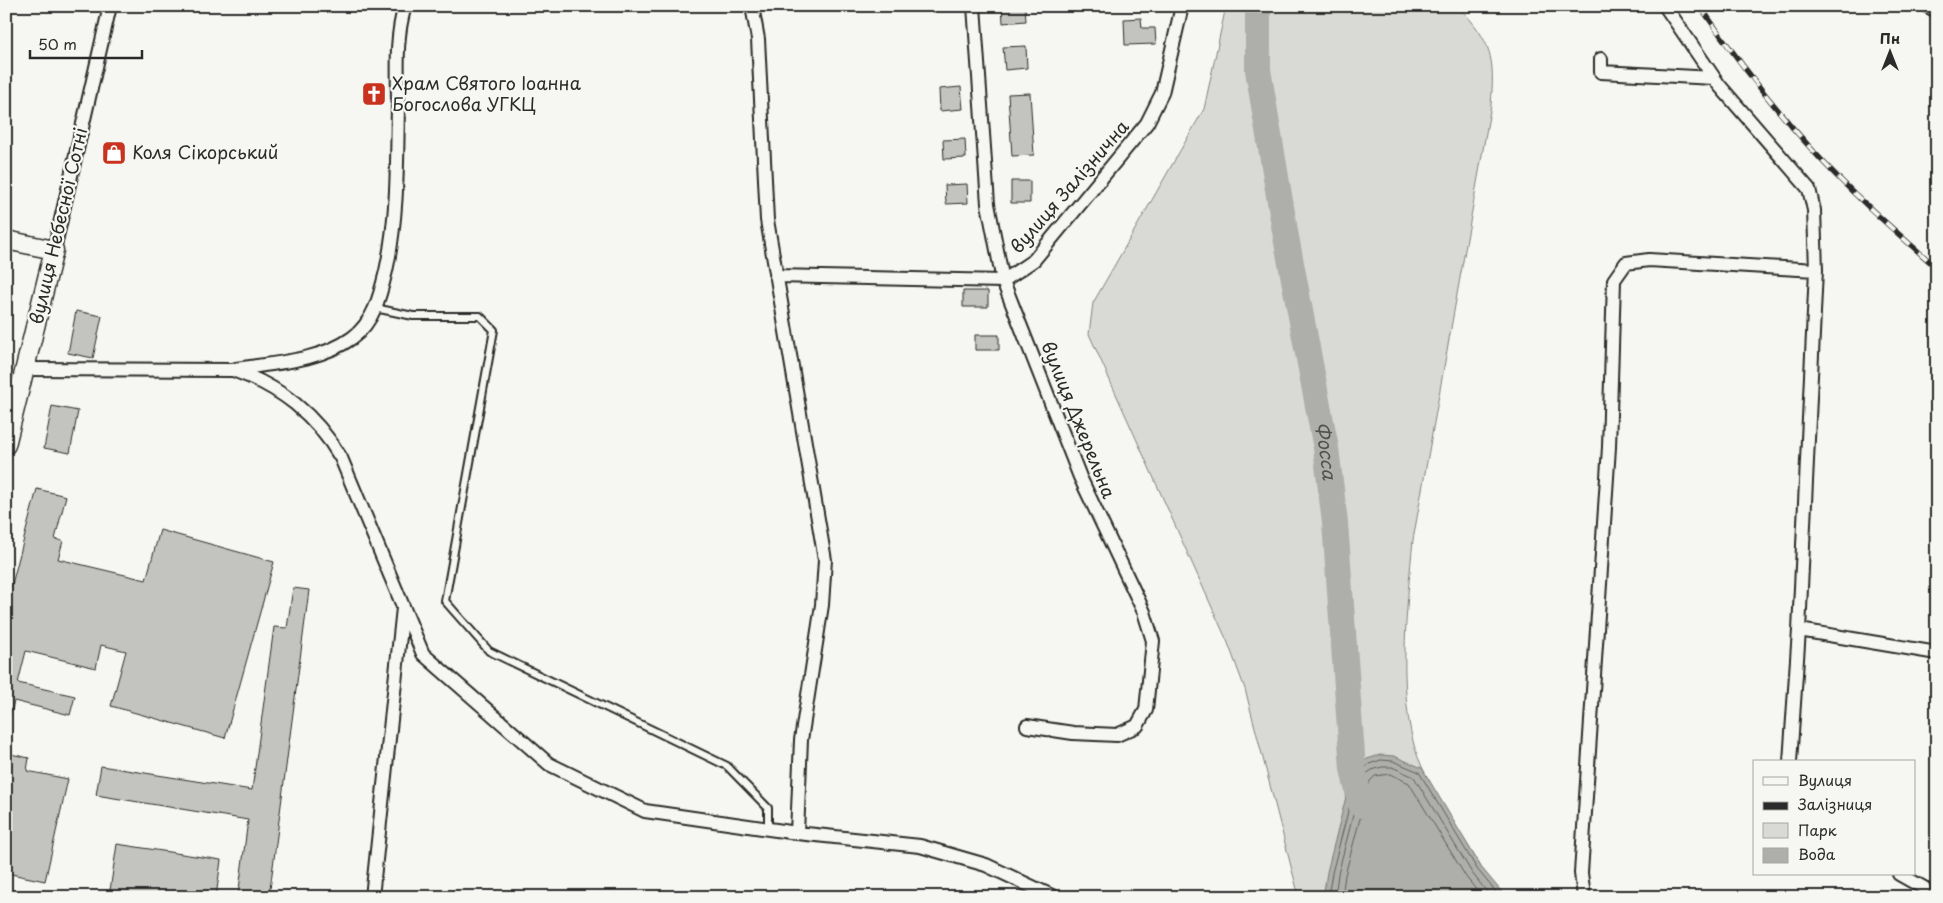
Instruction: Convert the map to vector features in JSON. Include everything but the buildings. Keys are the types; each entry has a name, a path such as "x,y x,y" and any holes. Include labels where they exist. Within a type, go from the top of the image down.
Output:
{"street":[{"name":"вулиця Небесної Сотні","path":"6,445 54,250 110,6"},
{"path":"25,369 233,370 306,357 335,347 352,338 366,326 375,308 391,249 397,180 399,30 405,6"},
{"path":"752,6 758,39 764,198 825,560 822,605 801,740 798,833"},
{"name":"вулиця Джерельна","path":"974,6 988,204 1003,281 1080,477 1144,612 1152,641 1146,710 1137,726 1117,735 1073,733 1027,726"},
{"name":"вулиця Залізнична","path":"1003,281 1034,260 1148,123 1162,92 1182,6"},
{"path":"1665,6 1714,78 1809,189 1814,210 1816,270 1799,630 1790,760"},
{"path":"1928,6 1937,11"},
{"path":"1601,59 1601,72 1714,78"},
{"path":"6,240 54,250"},
{"path":"1584,897 1580,873 1609,448 1614,280 1626,263 1649,260 1816,270"},
{"path":"776,276 1003,281"},
{"path":"233,370 256,378 295,402 328,436 359,496 423,654 549,764 645,811 798,833 920,846 986,865 1054,897"},
{"path":"372,897 403,606"},
{"path":"1799,630 1937,653"},
{"path":"1903,876 1924,888"}],"lane":[{"path":"375,308 413,316 480,316 494,330 445,601 489,651 727,766 768,808 768,828"}],"green space":[{"path":"1226,6 1458,6 1484,40 1491,62 1491,105 1413,540 1405,656 1408,717 1414,745 1429,781 1481,867 1374,897 1299,897 1245,689 1228,643 1089,334 1093,303 1204,109"}],"water":[{"path":"1380,755 1394,756 1422,768 1481,867 1506,897 1323,897 1327,872 1353,769 1367,759"}],"waterway":[{"name":"Фосса","path":"1258,6 1258,70 1286,237 1326,448 1335,523 1353,769 1361,805"}],"railway":[{"path":"1700,6 1755,81 1815,153 1859,198 1937,268"}],"place":[{"name":"Храм Святого Іоанна Богослова УГКЦ","path":"374,94"},
{"name":"Коля Сікорський","path":"114,153"}]}
